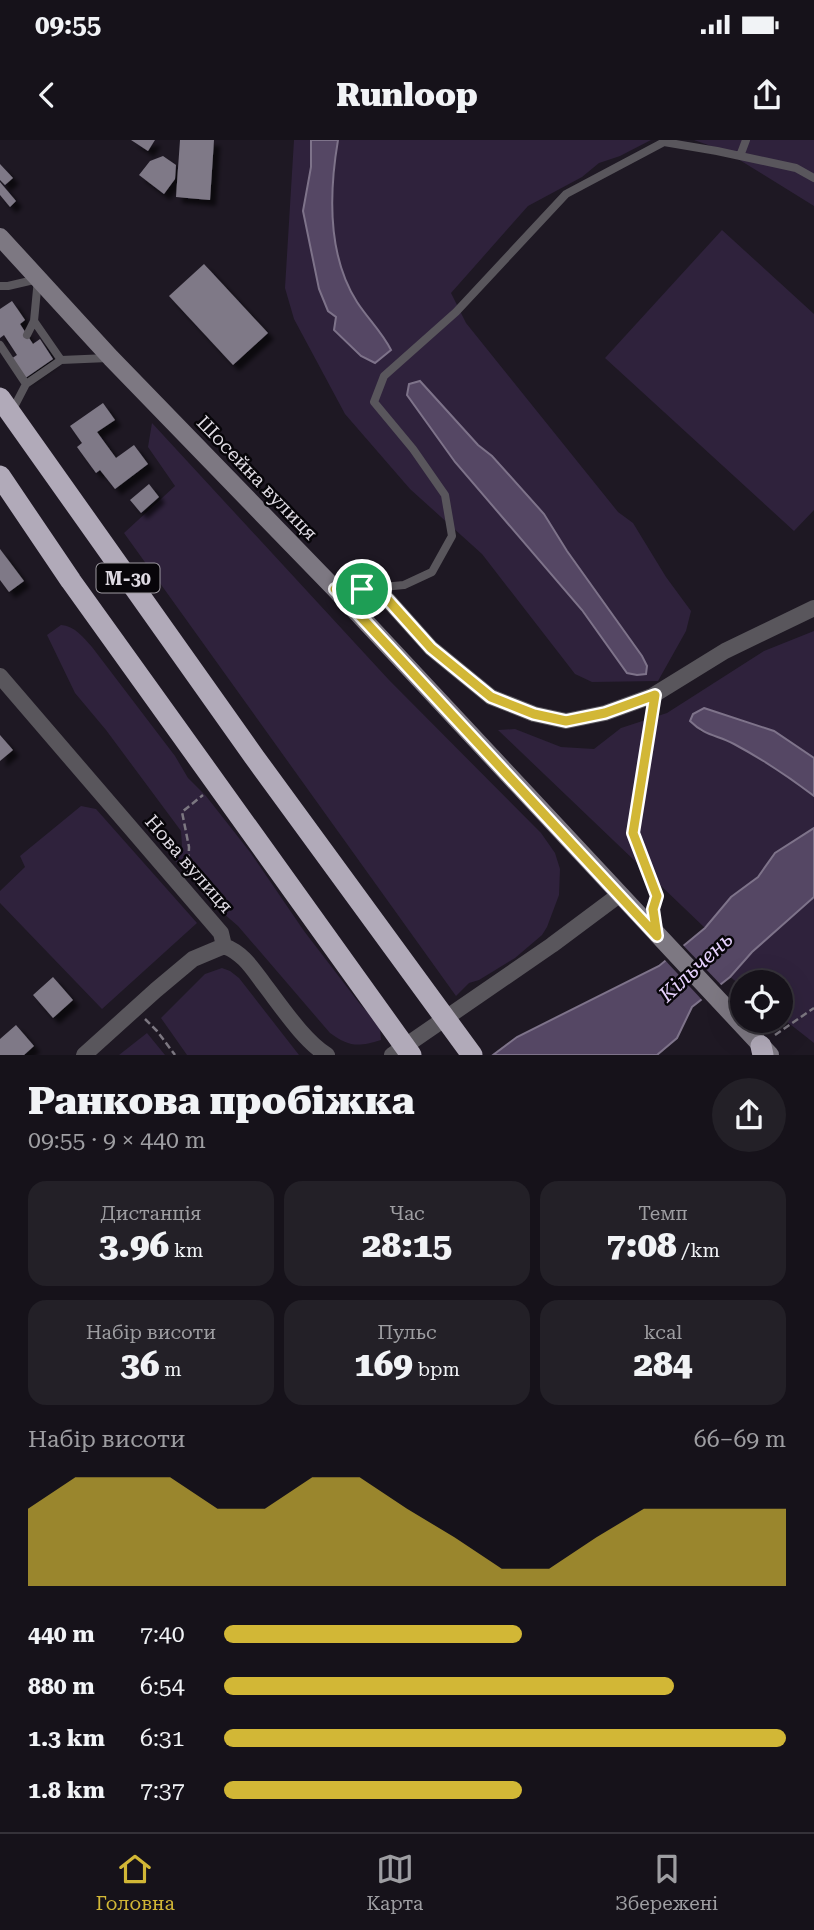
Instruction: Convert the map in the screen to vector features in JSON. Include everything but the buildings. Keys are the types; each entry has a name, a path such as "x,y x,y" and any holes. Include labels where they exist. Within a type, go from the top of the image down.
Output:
{"highway":[{"name":"М-30","path":"6,406 263,769 472,1055"},
{"name":"М-30","path":"0,476 79,592 411,1055"}],"main road":[{"name":"Шосейна вулиця","path":"0,237 111,358 335,589 764,1052"}],"street":[{"path":"335,589 374,591 388,600 431,648 491,697 534,714 566,721 605,713 655,695 725,651 814,607"},
{"name":"Нова вулиця","path":"0,676 186,890 221,933 224,946 193,959 84,1055"},
{"path":"392,1055 619,895"},
{"path":"224,946 237,951 248,962 286,1014 319,1050 327,1055"}],"lane":[{"path":"740,156 746,140"},
{"path":"362,589 404,585 432,572 452,536 445,495 413,449 374,402 384,376 456,312 566,194 664,142 796,168 814,178"},
{"path":"0,286 38,279 34,321 27,335"},
{"path":"34,321 61,360"},
{"path":"0,345 26,384"},
{"path":"0,345 12,346"},
{"path":"6,406 26,384 61,360 111,358"}],"path":[{"path":"655,695 633,833 657,896 653,909 657,936"},
{"path":"186,890 189,847 182,812 202,796"},
{"path":"135,1009 157,1031 175,1055"},
{"path":"764,1052 814,1009"}],"shaded area":[{"path":"294,140 311,140 311,167 303,211 319,289 361,356 375,363 369,319 342,271 334,236 332,195 338,140 651,140 599,163 582,177 528,206 451,293 466,323 618,512 633,523 666,577 691,611 686,631 658,681 592,682 575,674 482,554 410,489 345,414 294,319 285,288","holes":["420,381 478,445 492,456 544,514 647,666 627,673 582,610 439,439 407,395"]},
{"path":"694,140 814,140 814,206 725,151"},
{"path":"722,230 814,314 814,510 794,531 605,358"},
{"path":"152,423 389,680 541,833 555,853 560,869 559,895 542,935 515,958 479,980 469,983 456,996 124,533 175,486 148,447"},
{"path":"61,625 75,630 92,647 175,756 188,778 206,796 250,852 304,931 376,1021 381,1040 354,1044 330,1033 238,926 208,900 173,858 182,846 181,831 75,693 47,635"},
{"path":"814,631 814,758 774,731 705,708 700,731 732,743 794,780 814,796 814,828 775,853 758,876 731,897 705,928 498,730 515,729 561,747 594,749 621,728 667,713 764,651"},
{"path":"81,806 96,809 197,923 102,1009 0,903 0,891 25,867 20,856"},
{"path":"814,897 814,1043 793,1026 793,970 736,970 752,952"},
{"path":"222,968 239,978 299,1055 187,1055 161,1018 205,974"},
{"path":"147,1033 165,1055 119,1055"}],"water":[{"path":"311,140 338,140 332,202 335,244 347,284 391,350 375,363 361,356 334,330 336,317 328,311 319,289 303,211 311,167"},
{"path":"420,381 544,514 642,656 647,666 646,674 627,673 582,610 455,462 407,395 409,384"},
{"path":"704,708 774,731 814,758 814,796 755,756 690,721 693,714"},
{"name":"Кільчень","path":"814,828 814,897 752,952 736,970 730,970 730,977 692,1007 677,1038 657,1055 493,1055 517,1037 659,966 705,928 731,897 758,877 775,853"}],"pier":[{"path":"681,943 723,987 704,1002 663,958"}],"route":[{"path":"335,589 362,589 374,591 388,600 431,648 491,697 534,714 566,721 605,713 655,695 633,833 657,896 653,909 657,936 335,589"}]}
